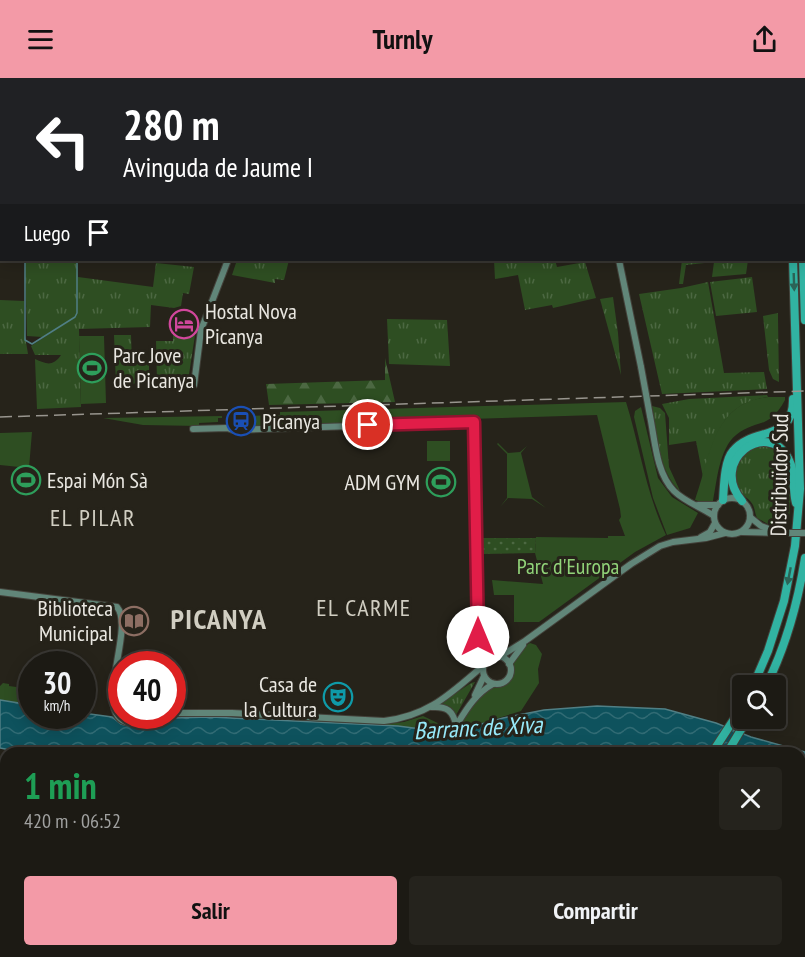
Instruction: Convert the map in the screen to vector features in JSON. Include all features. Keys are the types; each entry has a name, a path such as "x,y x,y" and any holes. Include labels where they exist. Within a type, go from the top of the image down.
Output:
{"highway":[{"name":"Distribuïdor Sud","path":"758,675 784,601 795,546 800,489 793,261"},
{"path":"803,261 805,320"},
{"path":"804,298 805,303"},
{"path":"720,502 726,466 731,452 746,439 776,432 782,428 793,407 791,331 795,305"},
{"path":"742,501 732,485 731,477 736,457 755,442 764,442 778,446 789,459 794,471 794,495 798,510"},
{"name":"Distribuïdor Sud","path":"771,675 796,605 805,558"},
{"path":"716,747 732,723"},
{"path":"731,747 741,729"}],"street":[{"path":"194,385 201,330 228,261"},
{"path":"619,261 663,474 673,490 697,505 725,533"},
{"path":"193,429 227,428 233,430 474,422 478,637 485,664 484,676 473,700 456,726 454,717 448,708 432,707"},
{"path":"697,505 733,498 742,501 750,517 749,523 741,532"},
{"path":"695,539 710,532 720,502"},
{"path":"750,517 761,526 780,533"},
{"path":"186,713 232,713 384,721 410,717 432,707 467,681 485,664 525,641 631,564 660,546 725,533 805,533"},
{"path":"0,592 114,605 119,608 123,618 119,651"},
{"path":"473,700 482,690 493,684 501,684 509,678 511,673 509,664 488,651 478,637"},
{"path":"509,664 525,641"},
{"path":"467,681 484,676"},
{"path":"484,676 493,684"}],"green space":[{"path":"25,261 78,261 78,277 153,287 156,263 194,267 189,294 183,293 181,306 174,308 151,305 150,327 79,329 81,407 37,409 35,359 52,363 61,355 35,355 31,346 72,319 43,337 27,336"},
{"path":"237,261 289,261 284,280 275,279 275,283 232,275"},
{"path":"494,261 555,261 557,267 585,262 596,298 553,308 552,305 525,310 518,275 495,279"},
{"path":"682,261 748,261 746,274 712,277 714,262 686,265 683,284 679,284"},
{"path":"752,277 757,312 716,316 710,282"},
{"path":"708,282 724,373 764,372 767,389 662,394 639,294"},
{"path":"613,297 618,333 621,375 600,299"},
{"path":"0,300 24,301 24,330 28,354 0,354"},
{"path":"778,313 779,382 773,379 769,370 763,316"},
{"path":"387,319 447,320 450,366 389,364"},
{"path":"173,333 195,335 188,381 157,382 156,341 173,341"},
{"path":"114,335 131,335 132,363 149,363 149,383 116,384"},
{"name":"Parc Jove de Picanya","path":"79,336 104,336 106,403 81,404"},
{"path":"385,358 395,402 269,405 266,384 385,380"},
{"path":"767,395 768,397 739,407 722,425 703,477 696,441 669,445 669,418 662,404 689,399"},
{"path":"768,397 785,397 785,400 779,410 768,420 744,430 730,441 722,457 713,501 695,500 716,434 725,421 735,409 749,401"},
{"name":"Parc d'Europa","path":"626,402 648,486 666,535 635,552 539,622 514,622 514,595 494,595 492,580 543,584 535,553 536,537 608,538 608,536 625,536 619,520 620,509 597,415 249,426 248,416 280,415 280,412"},
{"path":"652,406 660,408 665,413 669,467 680,491 667,473 663,462"},
{"path":"641,407 658,478 672,497 698,513 690,528 667,535 653,498 634,417 635,411"},
{"path":"222,416 218,418 218,422 199,423 199,426 143,425 103,418"},
{"path":"32,432 29,468 0,465 0,433"},
{"path":"427,441 450,441 450,461 427,461"},
{"path":"498,443 508,453 520,452 527,446 521,453 532,497 546,508 532,499 508,498 500,507 507,498 507,454"},
{"path":"754,446 768,447 778,452 785,460 789,470 791,495 789,519 780,526 768,524 757,518 753,505 741,493 737,484 738,466 744,455"},
{"path":"482,538 536,538 535,553 482,554"},
{"path":"530,643 536,645 542,654 538,669 539,683 521,711 456,731 482,692 505,685 510,681 515,659"},
{"path":"475,682 456,715 450,707 441,703 471,683"},
{"path":"3,683 18,687 18,703 0,700 0,686"},
{"path":"423,716 448,728 446,732 398,726 273,719 385,724 404,722"}],"water":[{"name":"Barranc de Xiva","path":"0,700 18,703 18,729 96,729 96,715 108,716 108,729 186,729 186,718 211,717 398,726 444,732 544,710 597,706 665,709 787,747 0,747"}],"waterway":[{"path":"25,261 25,340 32,344 75,317 77,313 77,261"}],"railway":[{"path":"0,417 805,391"}],"place":[{"name":"Hostal Nova Picanya","path":"184,324"},
{"name":"Parc Jove de Picanya","path":"92,368"},
{"name":"Picanya","path":"241,421"},
{"name":"Espai Món Sà","path":"26,480"},
{"name":"ADM GYM","path":"441,482"},
{"name":"Biblioteca Municipal","path":"134,621"},
{"name":"Casa de la Cultura","path":"338,697"}],"district":[{"name":"EL PILAR","path":"93,518"},
{"name":"EL CARME","path":"364,608"},
{"name":"PICANYA","path":"219,619"}],"route":[{"path":"368,425 474,422 478,637"}]}
